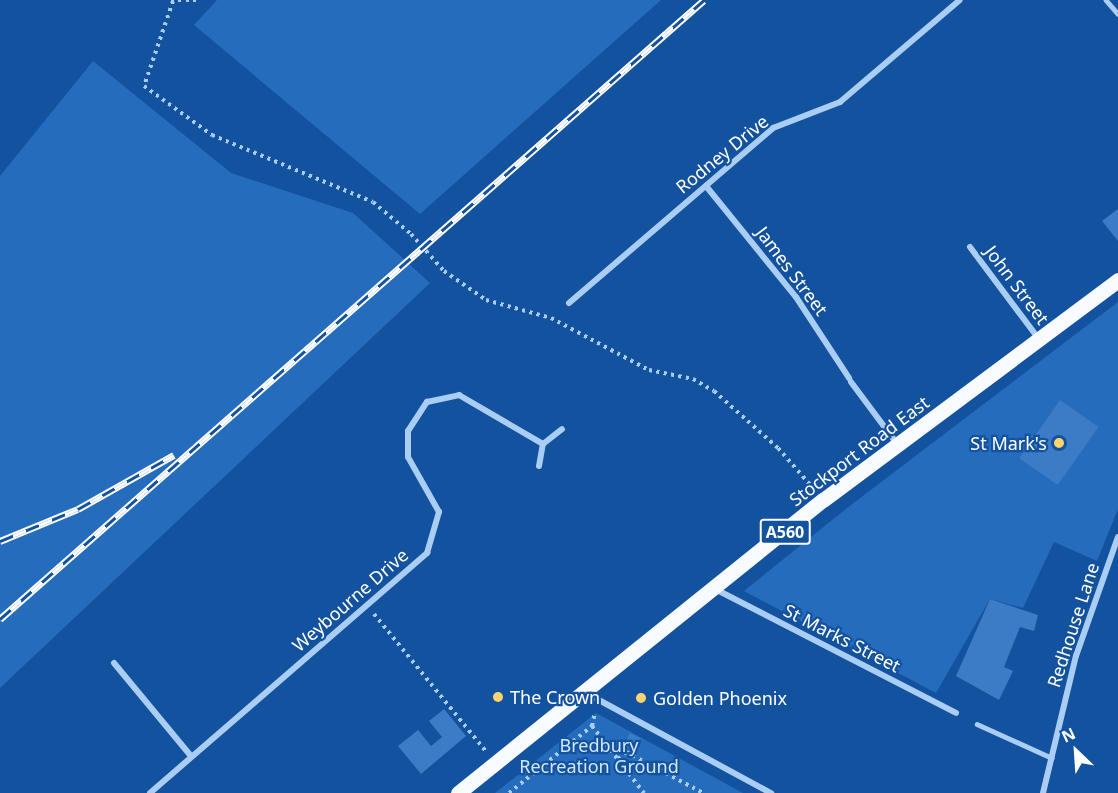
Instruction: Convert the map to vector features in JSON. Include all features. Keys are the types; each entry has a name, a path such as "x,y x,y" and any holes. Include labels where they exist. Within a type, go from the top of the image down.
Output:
{"main road":[{"name":"Stockport Road East","path":"459,793 823,500 1118,280"}],"street":[{"name":"Rodney Drive","path":"569,303 773,128 840,102 960,0"},
{"name":"James Street","path":"706,186 796,297 850,380 898,445"},
{"name":"John Street","path":"970,248 1039,340"},
{"name":"Weybourne Drive","path":"150,793 427,553 439,512 408,457 408,431 426,402 459,394 543,444"},
{"path":"539,466 543,444 562,429"},
{"name":"Redhouse Lane","path":"1043,793 1076,656 1118,537"},
{"name":"St Marks Street","path":"715,589 956,713"},
{"path":"114,663 191,756"},
{"path":"583,692 771,793"}],"lane":[{"path":"1106,0 1118,14"},
{"path":"977,724 1052,758"}],"path":[{"path":"199,0 172,1 144,86 212,135 373,202 411,234 444,271 486,300 551,318 649,370 693,379 714,391 778,448 823,500"},
{"path":"366,605 495,762"},
{"path":"509,793 592,726 644,793"},
{"path":"618,759 626,752 703,793"}],"green space":[{"path":"217,0 661,0 420,214 194,25"},
{"path":"93,61 231,173 353,213 430,283 0,688 0,176"},
{"path":"1118,302 1118,509 1097,561 1054,542 1023,608 990,599 936,693 744,591 847,508"},
{"name":"Bredbury Recreation Ground","path":"596,713 743,793 495,793"}],"building":[{"path":"1118,209 1118,241 1102,221"},
{"name":"St Mark's","path":"1060,400 1099,427 1058,485 1019,458"},
{"path":"990,599 1038,615 1034,631 1020,627 1004,667 1013,671 999,700 956,676"},
{"path":"444,709 466,736 421,774 398,746 418,730 431,746 442,737 429,721"},
{"path":"630,733 642,739 635,751 624,745"}],"railway":[{"path":"0,619 704,0"},
{"path":"0,541 78,509 174,455"}],"place":[{"name":"St Mark's","path":"1059,443"},
{"name":"The Crown","path":"498,697"},
{"name":"Golden Phoenix","path":"641,698"}]}
